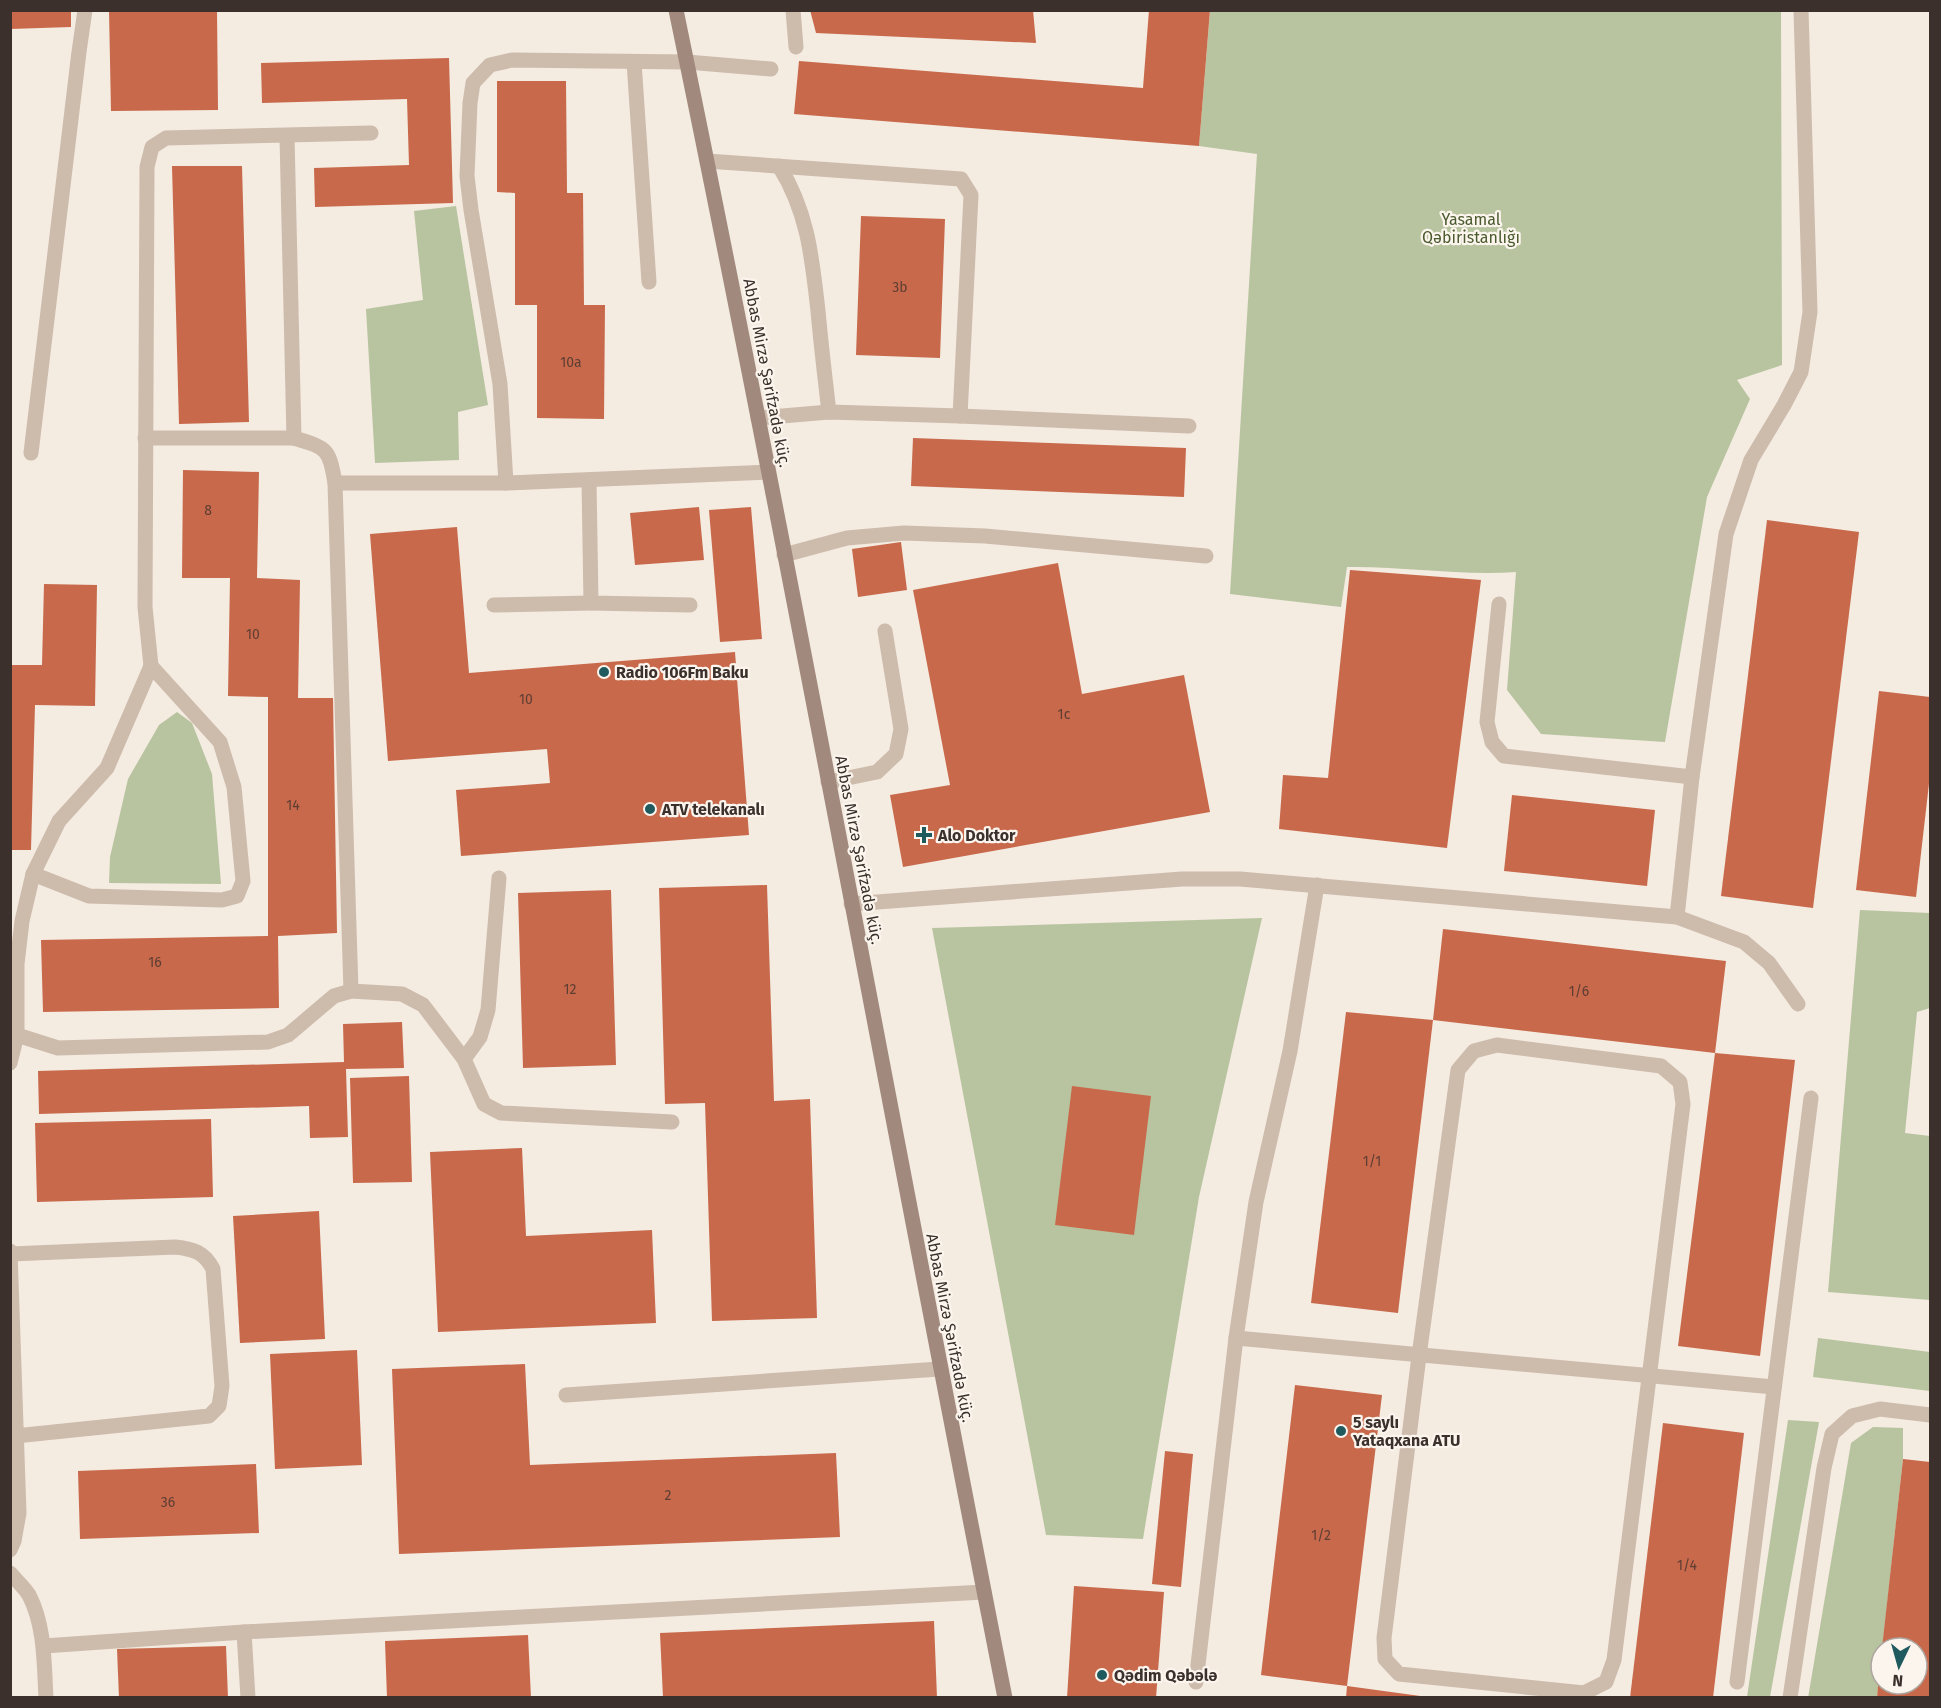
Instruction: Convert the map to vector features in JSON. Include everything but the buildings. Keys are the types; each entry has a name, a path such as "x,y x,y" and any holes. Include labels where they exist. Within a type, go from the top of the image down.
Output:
{"main road":[{"name":"Abbas Mirzə Şərifzadə küç.","path":"676,10 758,418 939,1369 1005,1698"}],"street":[{"path":"31,453 85,10"},
{"path":"793,10 796,47"},
{"path":"1677,916 1692,777 1726,534 1752,460 1801,372 1810,312 1801,10"},
{"path":"506,483 500,384 467,176 473,83 490,65 512,60 687,62 771,69"},
{"path":"634,62 650,282"},
{"path":"10,1063 22,921 33,874 59,820 107,768 151,666 145,607 145,438 147,167 152,147 166,138 370,133"},
{"path":"287,136 294,438"},
{"path":"707,161 961,179 971,195 960,416"},
{"path":"779,166 792,186 805,221 811,254 829,412"},
{"path":"758,418 829,412 1189,426"},
{"path":"145,438 294,438 317,445 331,457 335,483 351,991"},
{"path":"335,483 506,483 768,472"},
{"path":"589,480 591,603"},
{"path":"784,555 847,538 904,533 986,536 1206,556"},
{"path":"494,605 591,603 690,605"},
{"path":"1499,604 1487,722 1492,742 1504,756 1692,777"},
{"path":"828,782 877,772 896,753 901,729 885,632"},
{"path":"33,874 89,896 222,900 237,896 243,882 234,787 220,742 151,666"},
{"path":"464,1059 480,1037 488,1010 499,878"},
{"path":"851,904 1182,879 1240,879 1677,916 1744,942 1769,963 1798,1004"},
{"path":"1196,1682 1236,1338 1256,1202 1290,1051 1317,885"},
{"path":"14,1032 58,1048 268,1042 288,1035 334,996 351,991 402,994 423,1005 464,1059 483,1104 501,1113 672,1122"},
{"path":"1497,1045 1661,1066 1680,1082 1683,1104 1614,1660 1606,1682 1584,1694 1399,1674 1385,1659 1384,1638 1419,1356 1458,1070 1474,1051 1497,1045"},
{"path":"1737,1682 1811,1098"},
{"path":"10,1550 14,1541 18,1513 15,1436 11,1253 175,1247 188,1249 207,1257 213,1269 222,1386 219,1406 209,1416 15,1436"},
{"path":"1236,1338 1774,1387"},
{"path":"566,1395 939,1369"},
{"path":"1790,1698 1824,1468 1832,1434 1852,1416 1880,1409 1930,1415"},
{"path":"10,1573 28,1594 38,1620 44,1646 46,1698"},
{"path":"44,1646 244,1632 984,1592"},
{"path":"244,1632 248,1698"}],"green space":[{"name":"Yasamal Qəbiristanlığı","path":"1210,11 1781,11 1782,365 1737,380 1750,399 1707,497 1665,742 1541,734 1507,690 1516,572 1474,573 1347,567 1341,607 1230,594 1257,154 1199,146"},
{"path":"456,206 488,405 458,412 459,460 375,463 366,309 423,300 414,211"},
{"path":"177,712 192,723 212,774 221,884 109,883 110,857 128,779 159,725"},
{"path":"1860,910 1930,913 1930,1008 1917,1012 1905,1133 1930,1136 1930,1300 1828,1292"},
{"path":"1262,918 1199,1197 1143,1539 1046,1535 932,928"},
{"path":"1818,1338 1930,1352 1930,1391 1813,1377"},
{"path":"1788,1420 1819,1422 1770,1697 1747,1697"},
{"path":"1873,1427 1903,1428 1903,1459 1884,1636 1869,1636 1869,1696 1877,1697 1808,1698 1851,1443"}],"place":[{"name":"Radio 106Fm Baku","path":"604,672"},
{"name":"ATV telekanalı","path":"650,809"},
{"name":"Alo Doktor","path":"924,835"},
{"name":"5 saylı Yataqxana ATU","path":"1341,1431"},
{"name":"Qədim Qəbələ","path":"1102,1675"}]}
